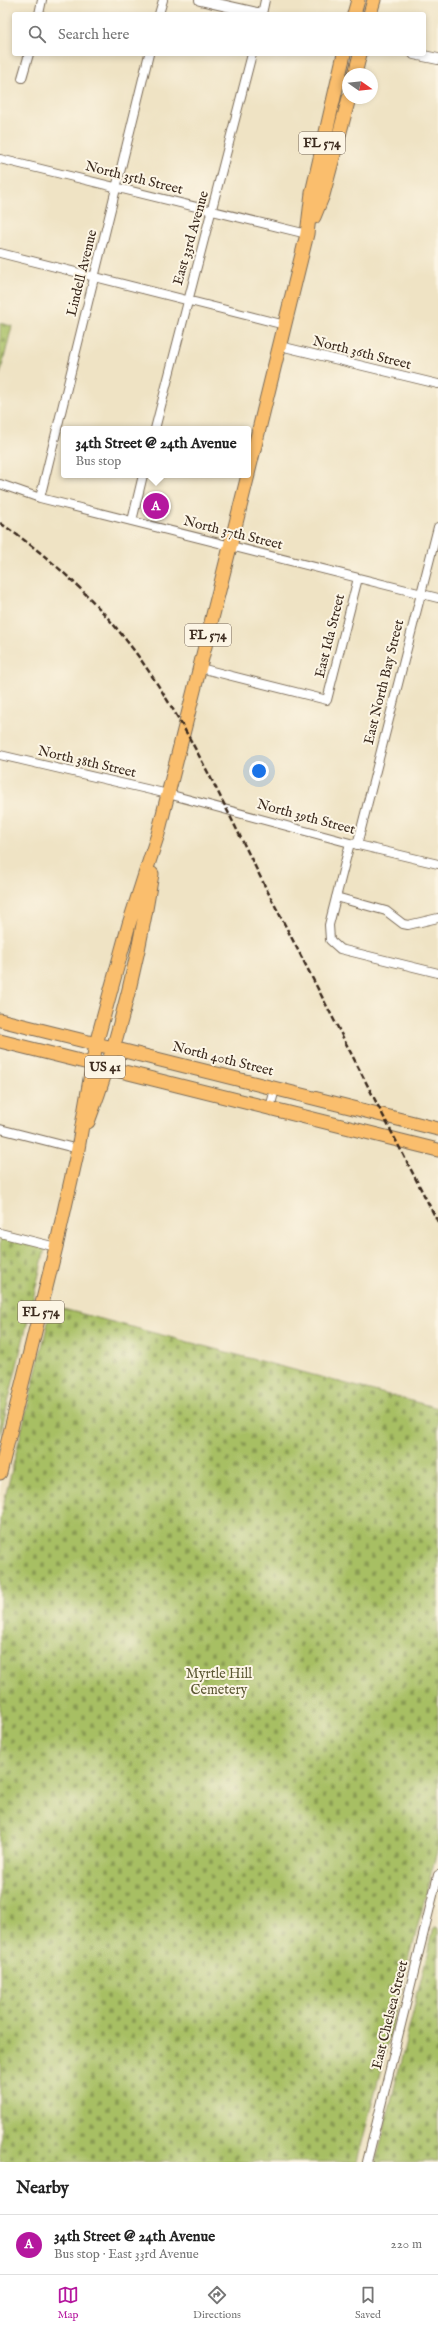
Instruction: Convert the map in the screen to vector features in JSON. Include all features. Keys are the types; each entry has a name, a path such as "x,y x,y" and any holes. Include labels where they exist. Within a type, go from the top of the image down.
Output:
{"main road":[{"path":"355,12 358,0"},
{"path":"371,12 374,0"},
{"name":"FL 574","path":"251,462 307,234 312,193 344,56"},
{"path":"356,68 360,56"},
{"name":"FL 574","path":"307,234 322,195 347,104"},
{"name":"FL 574","path":"0,1473 56,1247 78,1150 96,1044 129,924 158,834 247,478"},
{"name":"FL 574","path":"78,1150 112,1048 141,929 158,834"},
{"name":"North 40th Street","path":"0,1020 438,1129"},
{"name":"US 41","path":"0,1041 438,1150"}],"street":[{"path":"39,12 42,0"},
{"path":"160,12 163,0"},
{"path":"200,0 252,12"},
{"path":"262,12 265,0"},
{"path":"22,78 28,56"},
{"name":"Lindell Avenue","path":"40,498 149,56"},
{"name":"East 33rd Avenue","path":"156,426 188,299 213,210 252,56"},
{"path":"424,56 438,59"},
{"name":"North 35th Street","path":"0,159 307,234"},
{"path":"0,253 188,299 285,325"},
{"name":"North 36th Street","path":"280,346 438,384"},
{"path":"132,521 142,478"},
{"name":"North 37th Street","path":"0,484 40,498 438,598"},
{"name":"East North Bay Street","path":"438,526 353,844 336,897 328,933 334,945 340,949 438,973"},
{"name":"East Ida Street","path":"200,668 328,700 358,578"},
{"name":"North 38th Street","path":"0,755 168,794"},
{"name":"North 39th Street","path":"168,794 353,844 438,864"},
{"path":"336,897 386,910 403,924 408,925 438,918"},
{"path":"270,1108 275,1089"},
{"path":"0,1129 78,1150"},
{"path":"0,1233 56,1247"},
{"name":"East Chelsea Street","path":"367,2162 438,1875"}],"green space":[{"path":"0,323 12,326 0,375"},
{"path":"0,1233 46,1245 0,1436"},
{"name":"Myrtle Hill Cemetery","path":"52,1306 438,1408 438,1847 357,2162 0,2162 0,1518"},
{"path":"434,1927 438,1928 438,2162 376,2162"}],"railway":[{"path":"0,523 55,565 104,613 133,649 172,708 207,770 271,898 438,1222"}],"place":[{"name":"34th Street @ 24th Avenue","path":"156,506"}]}
